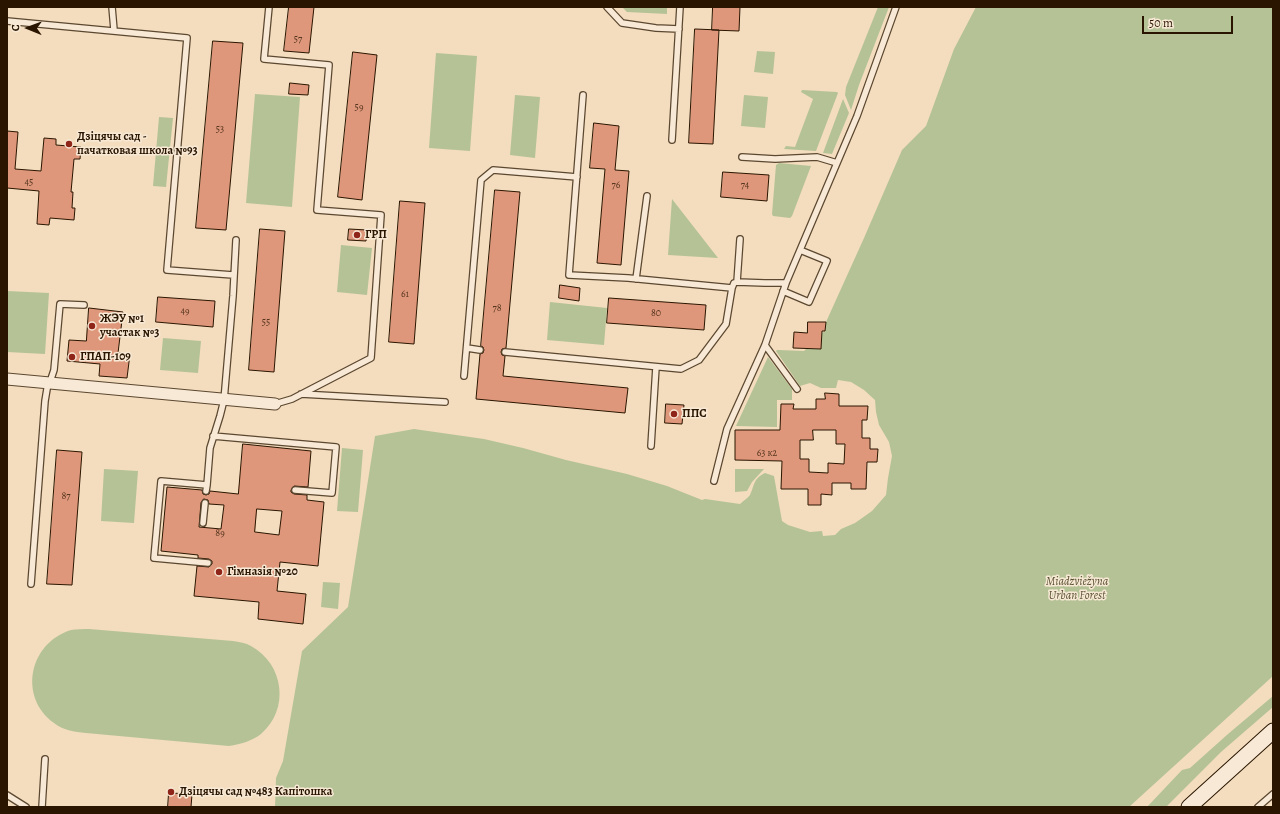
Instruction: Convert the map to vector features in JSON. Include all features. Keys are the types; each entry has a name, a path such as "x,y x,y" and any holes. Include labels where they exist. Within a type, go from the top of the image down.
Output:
{"main road":[{"path":"1189,807 1273,731"}],"street":[{"path":"7,379 275,404"}],"lane":[{"path":"112,7 114,30"},
{"path":"269,7 264,59 329,65 317,210 381,215 371,358 292,399 275,404"},
{"path":"607,7 622,23 656,28 679,29"},
{"path":"672,140 680,7"},
{"path":"714,481 727,429 765,345 786,283 857,116 896,7"},
{"path":"7,21 187,38 167,270 233,275"},
{"path":"583,95 569,274 732,288"},
{"path":"742,157 775,159 817,157 837,163"},
{"path":"464,376 481,180 492,170 577,177"},
{"path":"636,279 647,196"},
{"path":"505,352 681,369 699,360 726,324 732,288 734,283 737,282 740,239"},
{"path":"208,563 154,558 161,481 206,488 210,448 224,400 236,240"},
{"path":"783,291 809,302 827,261 800,250"},
{"path":"737,282 765,284 786,283"},
{"path":"31,584 45,401 48,383 50,382 54,370 60,304 84,305"},
{"path":"765,345 797,389"},
{"path":"466,348 480,350"},
{"path":"651,446 656,367"},
{"path":"301,394 445,402"},
{"path":"214,436 336,448 332,493 295,490"},
{"path":"203,523 205,504"},
{"path":"42,807 45,759"},
{"path":"1258,807 1273,794"},
{"path":"7,795 26,807"}],"green space":[{"path":"622,7 667,7 667,14 627,12"},
{"path":"878,7 889,7 851,110 845,95 846,87"},
{"name":"Miadzviežyna Urban Forest","path":"976,7 1273,7 1273,676 1129,807 275,807 276,778 283,761 302,651 348,607 375,436 414,429 484,439 627,474 667,486 702,500 705,499 740,504 750,495 758,477 765,473 774,476 782,521 788,525 810,532 822,531 823,536 835,535 841,529 855,523 872,511 886,495 892,456 889,442 879,425 875,400 864,390 851,382 838,380 836,388 821,388 810,383 800,386 776,351 804,351 806,349 821,349 822,333 825,331 826,322 902,150 926,126 954,49"},
{"path":"757,51 775,52 773,74 754,72"},
{"path":"436,53 477,56 470,151 429,148"},
{"path":"802,90 838,93 816,151 784,149 786,146 795,147 813,99 801,92"},
{"path":"255,94 300,97 292,207 246,203"},
{"path":"515,95 540,97 535,158 510,155"},
{"path":"744,95 768,97 765,128 741,126"},
{"path":"843,99 849,113 832,154 823,153"},
{"path":"159,117 173,118 166,187 153,186"},
{"path":"779,163 811,166 790,218 773,216 772,214 776,165"},
{"path":"672,199 718,258 668,255"},
{"path":"341,245 372,248 367,295 337,292"},
{"path":"7,291 49,293 45,354 7,352"},
{"path":"550,302 607,308 604,345 547,340"},
{"path":"163,338 201,341 198,373 160,370"},
{"path":"768,357 792,389 792,400 777,400 777,427 736,426"},
{"path":"342,448 363,450 358,512 337,511"},
{"path":"104,469 138,471 134,523 101,521"},
{"path":"735,469 764,469 752,482 747,491 735,492"},
{"path":"323,582 340,583 338,609 321,607"},
{"path":"89,629 233,641 249,645 262,654 271,664 276,675 279,687 279,700 276,712 270,724 261,734 246,742 229,746 82,733 61,727 54,723 43,712 36,699 32,686 33,672 38,658 46,646 57,637 71,630"},
{"path":"1273,696 1273,707 1221,752 1166,807 1147,807 1182,770 1190,768"}],"building":[{"path":"289,7 314,7 309,53 284,51"},
{"path":"713,7 740,7 739,31 712,30"},
{"path":"695,29 719,30 713,144 689,143"},
{"path":"213,41 243,43 226,230 196,228"},
{"path":"353,52 377,55 362,200 338,197"},
{"path":"290,83 309,85 308,95 289,94"},
{"path":"594,123 619,126 615,170 629,171 621,265 597,263 605,169 590,168"},
{"path":"7,131 18,132 15,169 41,171 44,138 56,139 56,145 81,147 80,159 74,159 71,192 73,192 72,208 75,208 74,220 50,218 49,225 37,224 39,191 7,188"},
{"path":"723,172 769,175 767,201 721,197"},
{"path":"495,190 520,192 506,348 502,349 501,352 502,355 505,356 503,376 628,388 625,413 476,399 480,354 483,353 484,350 481,346"},
{"path":"400,201 425,203 414,344 389,342"},
{"path":"260,229 285,231 274,372 249,370"},
{"name":"ГРП","path":"349,229 367,230 366,241 348,240"},
{"path":"560,285 580,288 579,301 559,298"},
{"path":"158,297 215,301 213,327 156,322"},
{"path":"609,298 706,305 704,330 607,323"},
{"name":"ЖЭУ №1 участак №3","path":"89,308 123,312 118,353 130,354 127,378 99,376 100,364 67,361 69,340 86,341"},
{"path":"808,322 826,322 825,331 822,331 821,349 793,348 794,332 807,333"},
{"path":"825,393 839,394 839,406 868,406 867,420 862,420 862,438 870,438 870,449 878,449 877,462 867,462 866,489 851,489 851,483 832,483 832,495 821,494 821,505 808,505 808,489 781,489 782,461 735,460 735,430 780,430 781,404 794,404 793,409 816,409 816,399 825,399","holes":["813,430 836,430 836,444 845,444 844,464 828,463 828,473 809,472 809,459 800,459 800,440 813,440"]},
{"name":"ППС","path":"666,404 684,405 682,424 665,423"},
{"path":"243,444 311,451 308,487 294,486 291,492 294,494 307,495 307,500 324,502 318,566 280,562 277,591 306,594 303,624 258,619 259,602 194,596 197,566 209,567 212,564 212,561 209,559 198,558 198,555 161,551 167,487 202,490 203,494 206,495 209,494 210,491 238,494","holes":["204,499 208,500 209,504 224,505 221,529 199,527 201,503","257,509 282,511 279,535 255,532"]},
{"path":"57,450 82,452 72,585 47,584"},
{"path":"169,793 192,794 191,807 168,807"}],"place":[{"name":"Дзіцячы сад - пачатковая школа №93","path":"69,144"},
{"name":"ГРП","path":"357,235"},
{"name":"ЖЭУ №1 участак №3","path":"92,326"},
{"name":"ГПАП-109","path":"72,357"},
{"name":"ППС","path":"674,414"},
{"name":"Гімназія №20","path":"219,572"},
{"name":"Дзіцячы сад №483 Капітошка","path":"171,792"}]}
